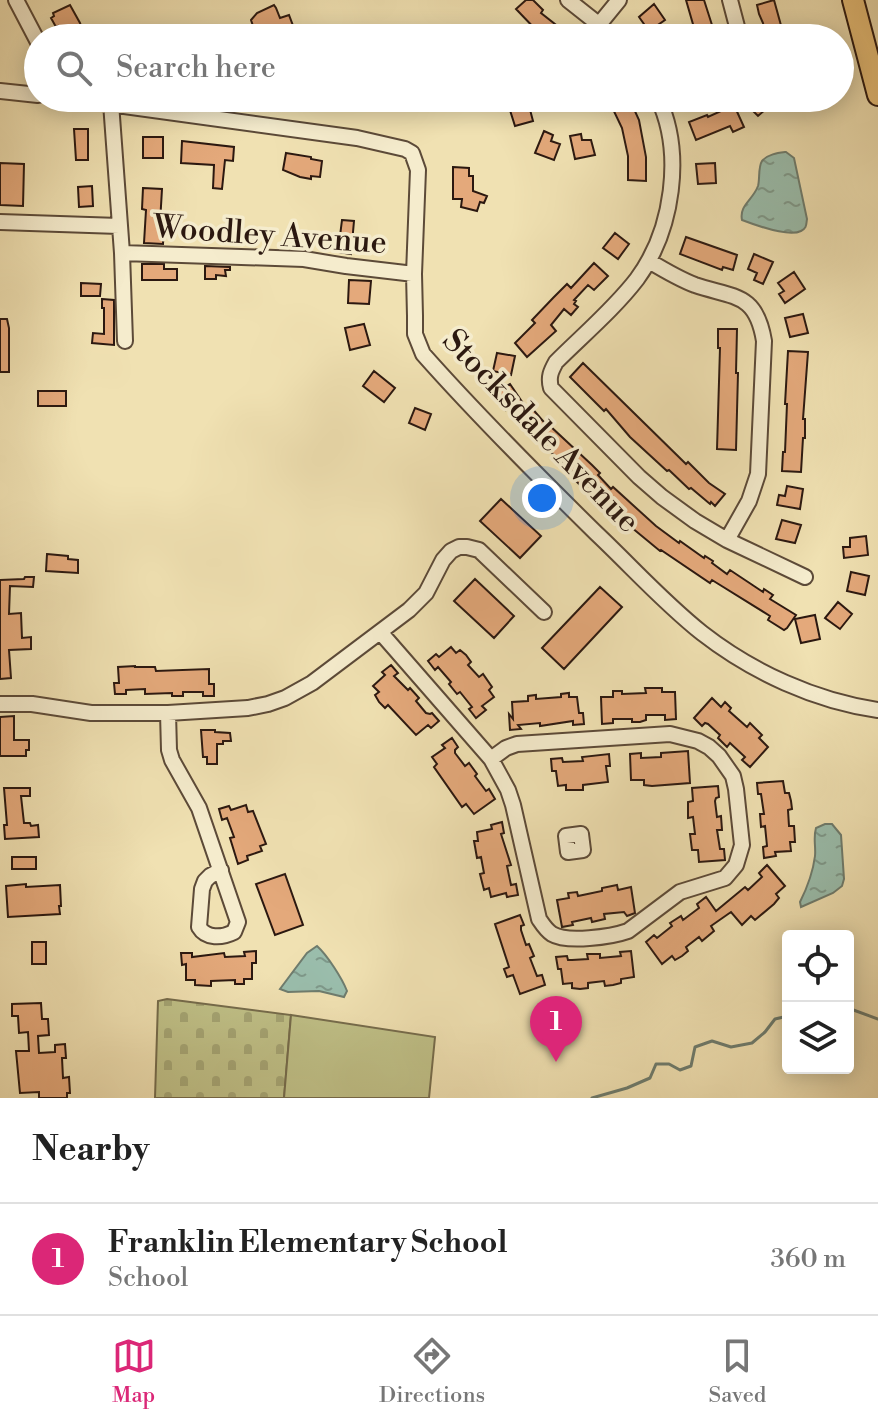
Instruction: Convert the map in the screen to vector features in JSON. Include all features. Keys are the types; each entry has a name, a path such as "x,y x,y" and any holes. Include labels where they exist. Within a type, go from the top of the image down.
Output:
{"highway":[{"path":"853,0 878,95"}],"street":[{"path":"16,0 29,24"},
{"path":"568,0 598,24 619,0"},
{"path":"730,0 736,24"},
{"path":"0,91 24,94"},
{"path":"112,112 125,341"},
{"name":"Stocksdale Avenue","path":"174,112 357,138 412,153 418,170 415,334 423,354 544,482 675,609 724,649 802,689 878,710"},
{"path":"663,112 671,149 671,181 666,213 649,261 636,281 556,362 549,381 551,388 662,497 727,540 805,577"},
{"name":"Woodley Avenue","path":"0,222 119,226"},
{"name":"Woodley Avenue","path":"122,253 304,259 414,274"},
{"path":"649,261 681,280 749,304 757,314 761,327 764,341 758,474 749,501 727,540"},
{"path":"0,704 32,704 91,713 168,713 268,704 312,683 381,633 419,601 443,560 459,547 479,550 544,612"},
{"path":"381,633 491,759 513,805 539,919 545,928 559,937 619,934 628,931 680,892 725,878 736,865 742,845 733,776 719,756 698,741 670,734 530,742 506,748 491,759"},
{"path":"168,713 172,760 199,808 221,870"}],"green space":[{"path":"167,999 291,1015 284,1098 155,1098 158,1001"},
{"path":"291,1015 435,1037 429,1098 284,1098"}],"water":[{"path":"786,152 794,158 807,219 804,229 789,233 742,220 744,206 758,186 762,161 770,155"},
{"path":"832,824 841,835 842,886 801,907 814,862 816,828"},
{"path":"317,946 342,980 347,991 344,997 319,991 288,992 280,989 307,953"}],"building":[{"path":"526,0 533,0 543,10 541,13 555,24 530,24 516,9"},
{"path":"686,0 704,0 712,24 693,24"},
{"path":"774,0 780,24 763,24 757,5"},
{"path":"654,4 665,20 659,24 644,24 639,17"},
{"path":"70,5 80,24 54,24 51,18 53,13"},
{"path":"274,5 280,18 289,15 292,24 252,24 251,20 257,13"},
{"path":"511,112 531,112 533,121 515,126"},
{"path":"614,112 635,112 646,157 646,181 628,180 628,156 622,128"},
{"path":"719,112 737,112 744,127 733,132 730,126 696,140 689,122"},
{"path":"74,129 88,129 88,160 76,160"},
{"path":"544,131 553,135 551,141 560,144 554,160 535,153"},
{"path":"581,134 582,140 591,140 595,155 575,159 570,136"},
{"path":"143,137 163,137 163,158 143,158"},
{"path":"182,141 234,147 233,161 225,160 222,189 213,188 214,165 181,163"},
{"path":"286,153 322,161 320,177 300,177 283,170"},
{"path":"0,163 24,164 23,206 0,205"},
{"path":"715,163 716,183 698,184 696,164"},
{"path":"453,167 469,168 469,176 473,176 473,191 487,196 484,203 480,202 477,211 461,207 462,199 453,199"},
{"path":"92,186 93,206 79,207 78,187"},
{"path":"143,188 162,189 160,223 164,224 163,244 144,243 146,210 142,209"},
{"path":"342,220 354,221 351,254 338,252"},
{"path":"615,233 629,244 618,259 603,248"},
{"path":"686,237 737,255 733,270 723,267 722,270 680,254"},
{"path":"754,254 773,262 763,284 754,280 757,273 748,269"},
{"path":"594,263 608,276 594,290 588,285 574,300 578,307 571,315 564,309 551,325 556,331 527,357 515,343 553,298 567,284 571,288"},
{"path":"142,264 164,264 164,269 177,269 177,280 142,280"},
{"path":"205,266 230,267 230,270 225,270 226,276 216,275 216,279 205,279"},
{"path":"794,272 805,289 785,303 779,294 784,291 778,283"},
{"path":"349,280 371,281 369,304 348,303"},
{"path":"81,283 101,284 100,296 81,296"},
{"path":"102,299 114,300 114,345 92,343 93,333 104,334"},
{"path":"803,314 808,333 790,337 785,318"},
{"path":"0,319 7,319 9,328 9,372 0,372"},
{"path":"364,324 370,345 350,350 345,328"},
{"path":"718,329 737,329 736,450 717,449"},
{"path":"788,351 808,352 801,472 782,471"},
{"path":"497,353 515,356 511,375 493,371"},
{"path":"583,363 686,464 688,462 725,494 715,506 667,471 570,377"},
{"path":"374,371 395,388 384,402 363,386"},
{"path":"510,384 527,409 530,406 549,428 600,473 598,475 611,489 613,487 656,526 679,543 713,561 727,574 730,570 763,592 764,589 773,595 770,599 796,615 787,628 784,630 768,620 770,616 660,551 582,487 576,481 579,478 529,432 509,408 506,410 496,393"},
{"path":"38,391 66,391 66,406 38,406"},
{"path":"415,408 431,414 425,430 409,423"},
{"path":"787,486 803,489 800,509 777,505 779,495 785,496"},
{"path":"501,499 541,536 520,558 480,521"},
{"path":"782,520 801,525 795,543 776,539"},
{"path":"866,536 868,555 844,558 843,547 850,547 850,538"},
{"path":"47,554 78,560 78,573 46,571"},
{"path":"851,572 869,576 865,595 847,591"},
{"path":"34,577 33,587 10,586 9,614 21,613 22,638 31,637 31,649 9,650 11,678 0,679 0,580"},
{"path":"475,579 514,616 494,638 454,601"},
{"path":"600,587 622,607 564,669 542,648"},
{"path":"838,602 852,614 840,629 825,618"},
{"path":"815,615 820,639 801,643 795,619"},
{"path":"451,647 456,653 460,650 466,655 471,662 468,665 479,677 483,674 492,687 489,690 494,697 482,706 486,710 476,718 460,692 457,694 438,667 435,670 428,661"},
{"path":"391,665 398,673 394,676 419,698 416,701 426,713 432,713 439,721 431,728 428,725 416,735 388,705 385,708 379,702 375,695 379,692 373,686"},
{"path":"118,667 155,667 156,671 209,669 209,684 214,684 214,696 203,696 203,692 183,692 183,696 172,696 172,693 145,694 145,689 115,694 114,683 119,683"},
{"path":"645,688 675,692 676,719 665,720 665,715 646,715 646,720 640,722 613,719 613,723 602,724 601,697 613,697 613,691 622,691 622,694 646,693"},
{"path":"569,693 569,697 577,697 584,724 573,725 573,721 540,726 540,723 518,725 521,729 510,730 512,702 528,701 528,696 536,695 536,699 561,697 561,694"},
{"path":"712,698 721,707 725,702 731,708 729,711 747,727 750,723 762,735 759,738 768,747 750,767 742,760 745,757 730,743 727,747 708,724 702,726 694,718"},
{"path":"14,716 14,740 29,740 29,750 26,750 26,756 0,756 0,717"},
{"path":"201,730 230,733 231,741 217,744 217,764 207,764 207,757 203,757"},
{"path":"452,738 458,747 455,753 465,766 469,763 477,774 475,776 495,799 474,814 466,804 462,807 434,767 437,764 432,757 445,748 442,745"},
{"path":"688,751 690,783 652,786 644,785 644,780 631,780 630,754 641,753 641,758 661,757 661,753"},
{"path":"609,754 610,766 606,766 608,782 583,785 583,790 566,790 566,785 558,786 551,759 583,761 582,757"},
{"path":"783,781 785,793 789,793 791,801 789,826 794,826 795,842 790,842 791,851 775,852 776,856 764,858 763,847 767,846 765,826 761,827 760,814 764,814 757,783"},
{"path":"718,786 719,797 715,801 722,830 717,830 725,860 699,862 698,850 692,850 690,834 695,834 693,817 688,818 688,802 693,801 692,788"},
{"path":"4,788 30,788 30,796 21,796 24,823 38,825 39,837 5,839"},
{"path":"246,805 248,812 253,811 266,844 260,846 262,851 247,856 248,860 238,864 230,838 234,837 227,818 222,820 219,809 229,806 231,810"},
{"path":"502,822 504,833 501,834 511,865 507,866 511,885 516,884 518,895 507,897 506,893 491,897 489,888 484,890 480,874 484,873 481,857 477,858 474,841 478,841 477,832 492,829 491,825"},
{"path":"12,857 36,857 36,869 12,869"},
{"path":"767,865 785,886 776,894 779,898 774,904 755,920 751,916 742,925 731,912 711,926 714,931 702,941 699,937 686,947 688,951 682,956 675,960 672,956 662,964 646,942 654,935 657,938 672,926 670,923 681,916 683,920 699,908 697,904 706,897 716,911 745,887 748,890 762,877 759,873"},
{"path":"285,874 303,925 275,935 256,884"},
{"path":"26,884 26,887 60,885 60,914 8,917 6,886"},
{"path":"617,885 618,890 631,887 635,913 627,916 624,912 604,914 605,919 592,922 591,918 562,927 557,900 569,898 568,893 577,892 578,896"},
{"path":"520,915 526,945 529,944 534,956 530,958 537,976 542,975 545,985 520,994 513,975 507,977 504,969 509,967 495,924"},
{"path":"32,942 46,942 46,964 32,964"},
{"path":"256,951 252,979 244,979 244,984 235,984 235,980 211,981 211,986 195,985 195,980 186,980 186,964 182,965 181,953 192,953 192,957 224,953 225,957 245,956 244,952"},
{"path":"631,951 634,977 621,979 621,983 613,985 605,986 604,981 588,983 588,988 580,989 572,988 572,983 563,984 556,957 588,959 587,954 600,954 600,958 621,956 620,952"},
{"path":"41,1003 42,1019 48,1019 49,1035 38,1036 39,1053 55,1052 55,1045 65,1044 66,1058 62,1058 63,1078 69,1077 70,1093 67,1093 67,1098 39,1098 39,1092 20,1093 16,1051 29,1051 28,1032 19,1033 18,1016 12,1016 12,1004"}],"waterway":[{"path":"854,1010 878,1019"},
{"path":"592,1098 650,1078 656,1064 669,1064 680,1070 691,1066 695,1047 712,1041 731,1047 752,1043 775,1019 782,1017"}],"place":[{"name":"Franklin Elementary School","path":"556,1062"}]}
